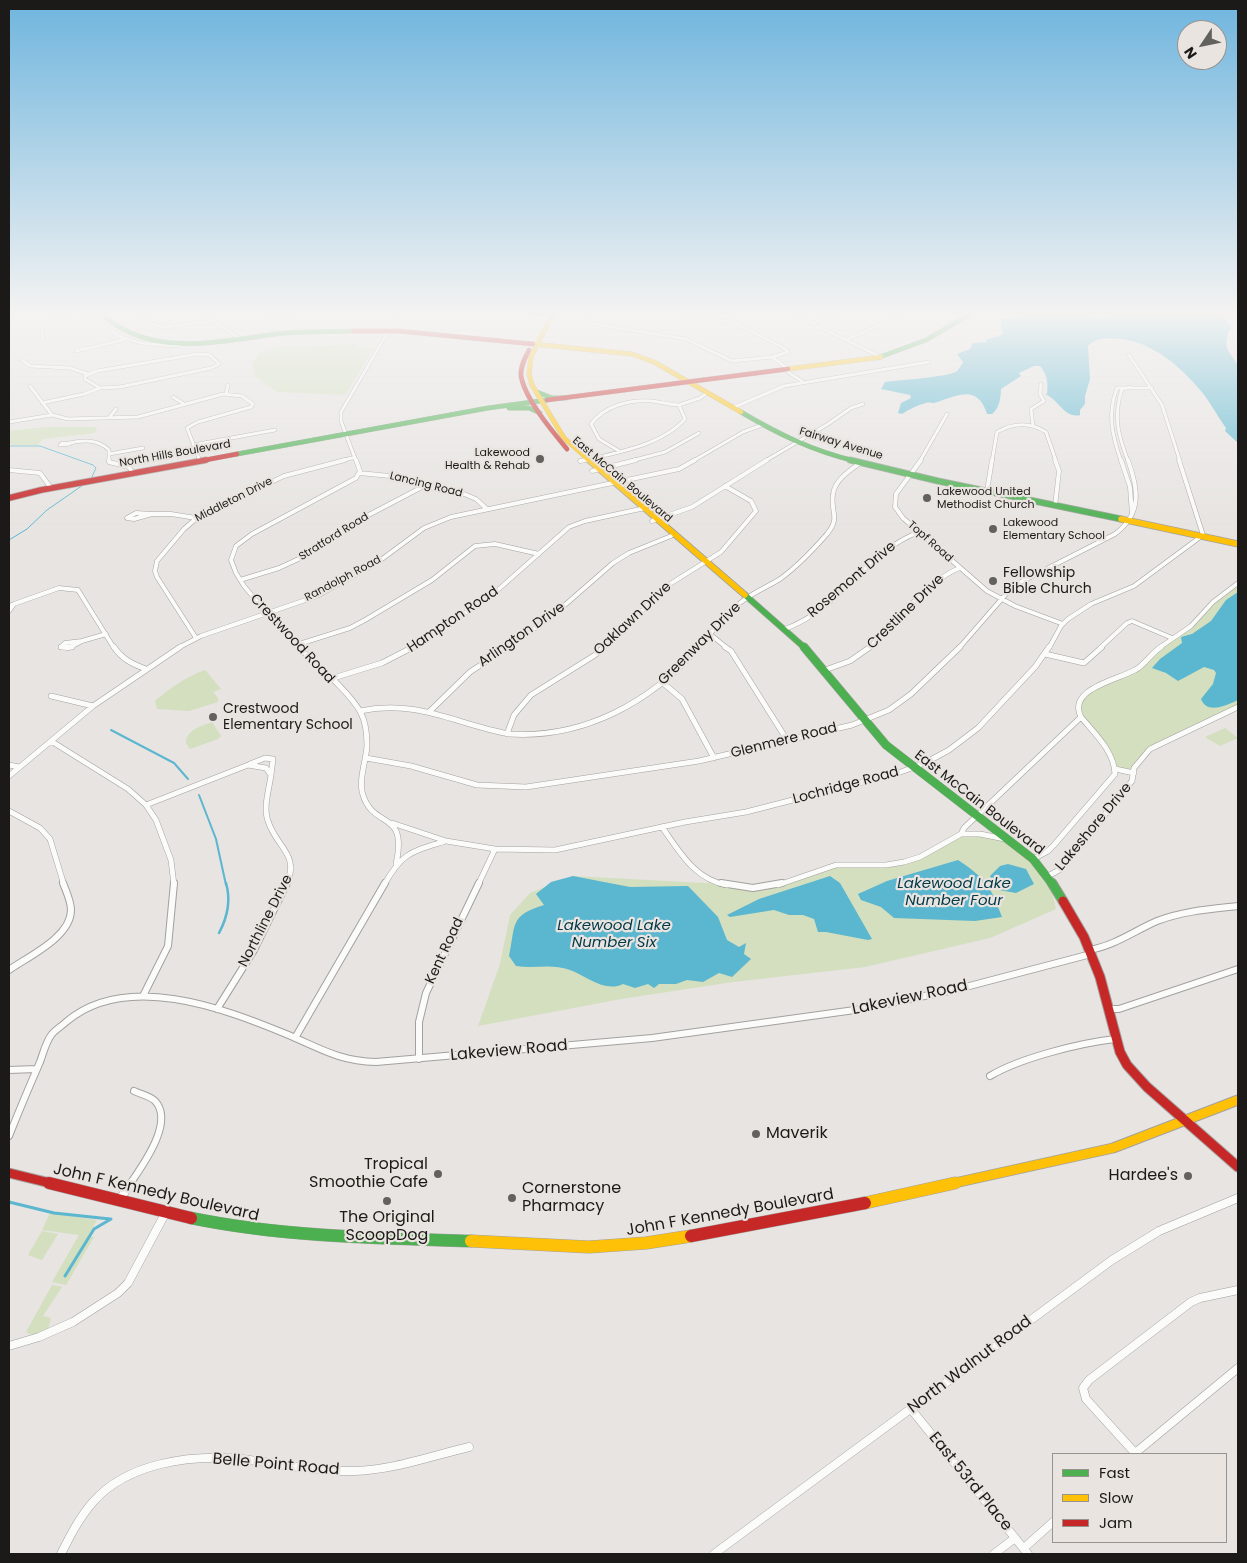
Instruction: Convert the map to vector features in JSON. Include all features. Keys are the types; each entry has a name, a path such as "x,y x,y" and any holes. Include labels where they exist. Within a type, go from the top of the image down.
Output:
{"street":[{"path":"30,386 52,415"},
{"path":"42,403 84,394 100,388 120,386"},
{"path":"226,394 228,386"},
{"path":"355,386 343,406 341,421 359,473"},
{"name":"East McCain Boulevard","path":"531,386 532,392 539,403 549,413 564,438 583,460"},
{"name":"North Hills Boulevard","path":"9,498 100,479 508,407 667,386"},
{"name":"Fairway Avenue","path":"695,386 762,425 796,442 860,463 1056,506 1130,518 1238,544"},
{"path":"732,408 777,388 788,386"},
{"path":"1032,426 1031,409 1044,401 1040,394 1041,386"},
{"path":"1130,518 1130,490 1110,419 1116,389 1119,387 1152,388 1159,398 1166,417 1203,536"},
{"path":"1130,518 1137,506 1138,493 1117,429 1116,417 1122,389 1131,387"},
{"path":"508,407 527,401 532,392 547,397 567,399"},
{"path":"619,451 599,439 591,424 597,415 609,409 645,401 679,405 700,398 707,393"},
{"path":"9,422 52,415 68,419 145,416 226,394 244,396 253,406 191,425 187,430 200,461"},
{"path":"173,397 184,404"},
{"path":"549,413 552,405 567,399"},
{"name":"East McCain Boulevard","path":"539,403 540,413 559,441 748,597 809,651 863,720 886,745 1033,859 1048,876 1084,937 1100,976 1107,1009 1120,1052 1135,1076 1238,1167"},
{"path":"655,520 692,507 851,408 862,404"},
{"path":"583,460 646,444 682,425 685,420 679,405"},
{"path":"508,407 529,408 540,413"},
{"path":"109,418 116,409"},
{"name":"Topf Road","path":"948,414 896,494 894,504 898,512 960,568 1000,599 1026,612 1063,624"},
{"name":"Randolph Road","path":"9,776 93,706 146,669 196,638 306,600 332,589 378,562 429,525 451,517 679,469 743,432 762,425"},
{"path":"987,491 997,432 1012,426 1032,426 1045,431 1058,465 1056,506"},
{"path":"193,445 275,430"},
{"path":"595,470 664,452 699,433"},
{"path":"69,443 91,441 108,448 109,462 129,467 133,473"},
{"path":"109,454 143,448"},
{"name":"Middleton Drive","path":"196,638 155,571 161,556 184,529 196,518 284,476 355,457"},
{"name":"Greenway Drive","path":"360,711 395,707 429,712 480,729 507,734 545,734 595,723 628,707 663,682 748,597 787,574 830,530 836,518 832,496 834,488 860,463"},
{"path":"9,470 40,473 51,488"},
{"name":"Lancing Road","path":"359,473 390,476 424,486 468,495 479,501 487,509"},
{"name":"Crestwood Road","path":"359,473 349,482 279,518 240,543 232,553 231,560 240,580 266,614 360,711 367,732 362,788 364,799 372,809 392,823"},
{"name":"Stratford Road","path":"240,580 279,568 306,555 361,519 424,486"},
{"name":"Oaklawn Drive","path":"507,734 514,715 531,695 596,655 662,590 721,552 755,513 755,507 751,501 726,486"},
{"name":"Hampton Road","path":"330,679 382,663 402,654 491,596 564,530 574,525 642,509"},
{"path":"152,514 134,519 127,518 136,513 171,514 196,518"},
{"name":"Glenmere Road","path":"366,758 411,766 469,783 515,788 552,784 714,758 863,720 889,710 912,694 962,645 1013,586 1115,534 1130,518"},
{"name":"East McCain Boulevard","path":"655,520 691,550"},
{"name":"Rosemont Drive","path":"785,629 817,614 892,546 906,536 919,532"},
{"name":"Arlington Drive","path":"429,712 470,672 550,618 613,563 629,553 672,536"},
{"name":"Lochridge Road","path":"392,823 446,841 495,849 540,851 567,849 662,827 767,807 913,767 949,750 970,735 1035,667 1063,624 1083,608 1134,586 1203,536"},
{"path":"296,645 350,628 365,620 432,580 471,548 479,545 495,544 539,554"},
{"name":"Crestline Drive","path":"825,670 850,661 865,652 937,580 951,571 960,568"},
{"path":"961,834 964,828 977,815 1071,724 1081,717 1078,711 1078,704 1084,693 1133,672 1152,652 1198,620 1213,602 1238,583"},
{"path":"9,606 54,589 75,588 81,593 123,659 146,669"},
{"path":"9,611 14,604"},
{"path":"1045,654 1084,663 1127,622 1132,621 1172,638"},
{"path":"82,641 106,634"},
{"path":"711,635 731,651 787,740"},
{"path":"663,682 682,698 714,758"},
{"path":"51,696 93,706"},
{"name":"Lakeshore Drive","path":"1048,876 1061,869 1071,854 1132,782 1134,768 1150,749 1238,707"},
{"name":"Lakeshore Drive","path":"1033,859 1048,851 1054,845 1110,781 1115,769 1101,741 1081,717"},
{"path":"51,741 128,790 146,805 156,820 166,845 173,866 174,880 168,946 143,996"},
{"path":"146,805 265,758 274,762 272,775"},
{"path":"9,764 19,767"},
{"path":"248,765 266,768 272,775"},
{"name":"Lakeshore Drive","path":"1115,769 1134,773"},
{"name":"Northline Drive","path":"217,1008 254,950 291,876 290,857 268,821 266,810 272,775"},
{"path":"9,811 36,824 50,840 71,909 68,925 59,936 9,970"},
{"path":"392,823 400,841 396,864"},
{"path":"662,827 685,861 697,872 723,884 753,888 776,885 836,865 886,865 904,862 920,857 961,834 980,834 1009,840"},
{"path":"295,1038 396,864 407,854 423,846 446,841"},
{"name":"Kent Road","path":"419,1059 419,1022 426,993 495,849"},
{"name":"Lakeview Road","path":"9,1136 51,1035 68,1019 85,1009 104,1002 143,996 183,1000 217,1008 295,1038 321,1051 353,1060 376,1062 419,1059 652,1038 862,1009 958,989 1090,952 1174,916 1238,906"},
{"path":"1107,1009 1119,1009 1238,969"},
{"path":"990,1076 1006,1066 1096,1041 1116,1039"},
{"path":"9,1070 36,1069"},
{"path":"119,1200 158,1138 162,1127 158,1105 154,1100 134,1091"},
{"name":"John F Kennedy Boulevard","path":"9,1174 221,1224 285,1233 554,1246 627,1245 711,1233 989,1177 1108,1150 1238,1100"},
{"name":"North Walnut Road","path":"714,1554 1136,1244 1238,1198"},
{"path":"9,1346 55,1330 99,1308 116,1296 128,1283 167,1211"},
{"path":"1134,1453 1086,1399 1083,1388 1191,1302 1200,1298 1238,1290"},
{"path":"1136,1453 1238,1368"},
{"name":"East 53rd Place","path":"911,1409 1026,1551"},
{"name":"Belle Point Road","path":"61,1554 80,1519 99,1496 121,1479 143,1468 188,1460 216,1458 240,1459 329,1471 356,1471 379,1468 469,1447"},
{"path":"1026,1551 1052,1523"},
{"path":"994,1554 1015,1538"}],"green space":[{"path":"269,386 351,386 345,395 277,392"},
{"path":"46,427 97,427 95,433 43,439 37,445 12,445 9,442 9,431"},
{"path":"1238,582 1238,708 1150,749 1139,762 1134,773 1115,769 1106,749 1081,717 1079,700 1100,684 1133,672 1147,657 1191,626 1213,602"},
{"path":"205,670 221,689 213,692 218,698 218,702 189,711 157,709 155,701 172,687"},
{"path":"212,722 221,736 218,739 190,749 186,743 191,732"},
{"path":"1225,728 1238,738 1220,746 1205,737"},
{"path":"965,834 1007,838 1048,876 1056,909 990,938 865,967 733,982 621,999 478,1026 500,964 510,915 530,893 573,876 723,884 754,891 789,882 836,865 878,865 913,860"},
{"path":"50,1213 97,1220 88,1236 94,1237 66,1285 52,1282 79,1235 42,1230"},
{"path":"42,1231 58,1234 42,1260 28,1255"},
{"path":"52,1285 62,1287 43,1316 51,1318 48,1329 32,1335 26,1332"}],"water":[{"path":"883,386 1006,386 1001,389 999,403 992,414 987,414 983,404 977,398 965,394 934,403 923,404 902,414 898,413 901,403 911,398 910,395 881,389"},
{"path":"1047,386 1088,386 1085,404 1080,410 1080,415 1070,414 1045,394 1047,394"},
{"path":"1197,386 1238,386 1238,443 1225,431 1226,428"},
{"path":"1238,592 1238,700 1212,708 1204,704 1201,699 1213,684 1216,673 1214,670 1204,667 1178,681 1166,673 1152,668 1160,659 1182,643 1181,637 1192,634 1211,621 1226,600"},
{"name":"Lakewood Lake Number Four","path":"958,860 975,872 986,884 1002,917 975,921 894,918 881,907 861,900 858,894 887,881"},
{"path":"1008,864 1026,869 1034,884 1016,893 999,890 990,876 1000,866"},
{"name":"Lakewood Lake Number Six","path":"573,876 630,887 688,886 718,917 727,940 739,947 746,943 744,954 751,959 732,977 719,973 703,982 687,980 676,984 659,984 654,988 648,984 635,988 623,984 616,986 603,985 563,968 516,966 509,956 514,929 519,918 525,913 544,905 536,894 551,882"},
{"path":"830,876 840,883 872,939 868,940 818,932 814,919 803,915 789,915 774,910 730,917 727,915 759,899"}],"waterway":[{"path":"9,446 40,446 93,465 96,468 91,479"},
{"path":"9,540 27,529 47,510 83,485"},
{"path":"111,730 174,763 188,779"},
{"path":"199,795 216,839 226,885"},
{"path":"219,933 227,909 226,883"},
{"path":"9,1202 54,1213 110,1219"},
{"path":"65,1276 94,1229 111,1219"}],"traffic: fast":[{"path":"537,392 552,398 566,398"},
{"path":"237,454 488,408 547,400"},
{"path":"509,408 529,408 540,413"},
{"path":"741,412 780,435 831,455 938,481 1121,519"},
{"path":"745,595 800,642 886,745 1033,859 1048,876 1063,901"},
{"path":"191,1218 225,1225 295,1234 471,1241"}],"traffic: slow":[{"path":"533,386 564,438 745,595"},
{"path":"696,386 741,412"},
{"path":"1121,519 1238,544"},
{"path":"865,1203 1113,1148 1238,1100"},
{"path":"471,1241 589,1247 646,1243 691,1236"}],"traffic: jam":[{"path":"524,386 540,414 567,449"},
{"path":"547,400 656,386"},
{"path":"9,498 41,490 237,454"},
{"path":"1063,901 1084,937 1100,977 1120,1052 1127,1065 1147,1087 1238,1167"},
{"path":"9,1173 191,1218"},
{"path":"691,1236 865,1203"}],"place":[{"name":"Lakewood Health & Rehab","path":"540,459"},
{"name":"Lakewood United Methodist Church","path":"927,498"},
{"name":"Lakewood Elementary School","path":"993,529"},
{"name":"Fellowship Bible Church","path":"993,581"},
{"name":"Crestwood Elementary School","path":"213,717"},
{"name":"Maverik","path":"756,1134"},
{"name":"Tropical Smoothie Cafe","path":"438,1174"},
{"name":"Hardee's","path":"1188,1176"},
{"name":"Cornerstone Pharmacy","path":"512,1198"},
{"name":"The Original ScoopDog","path":"387,1201"}]}
